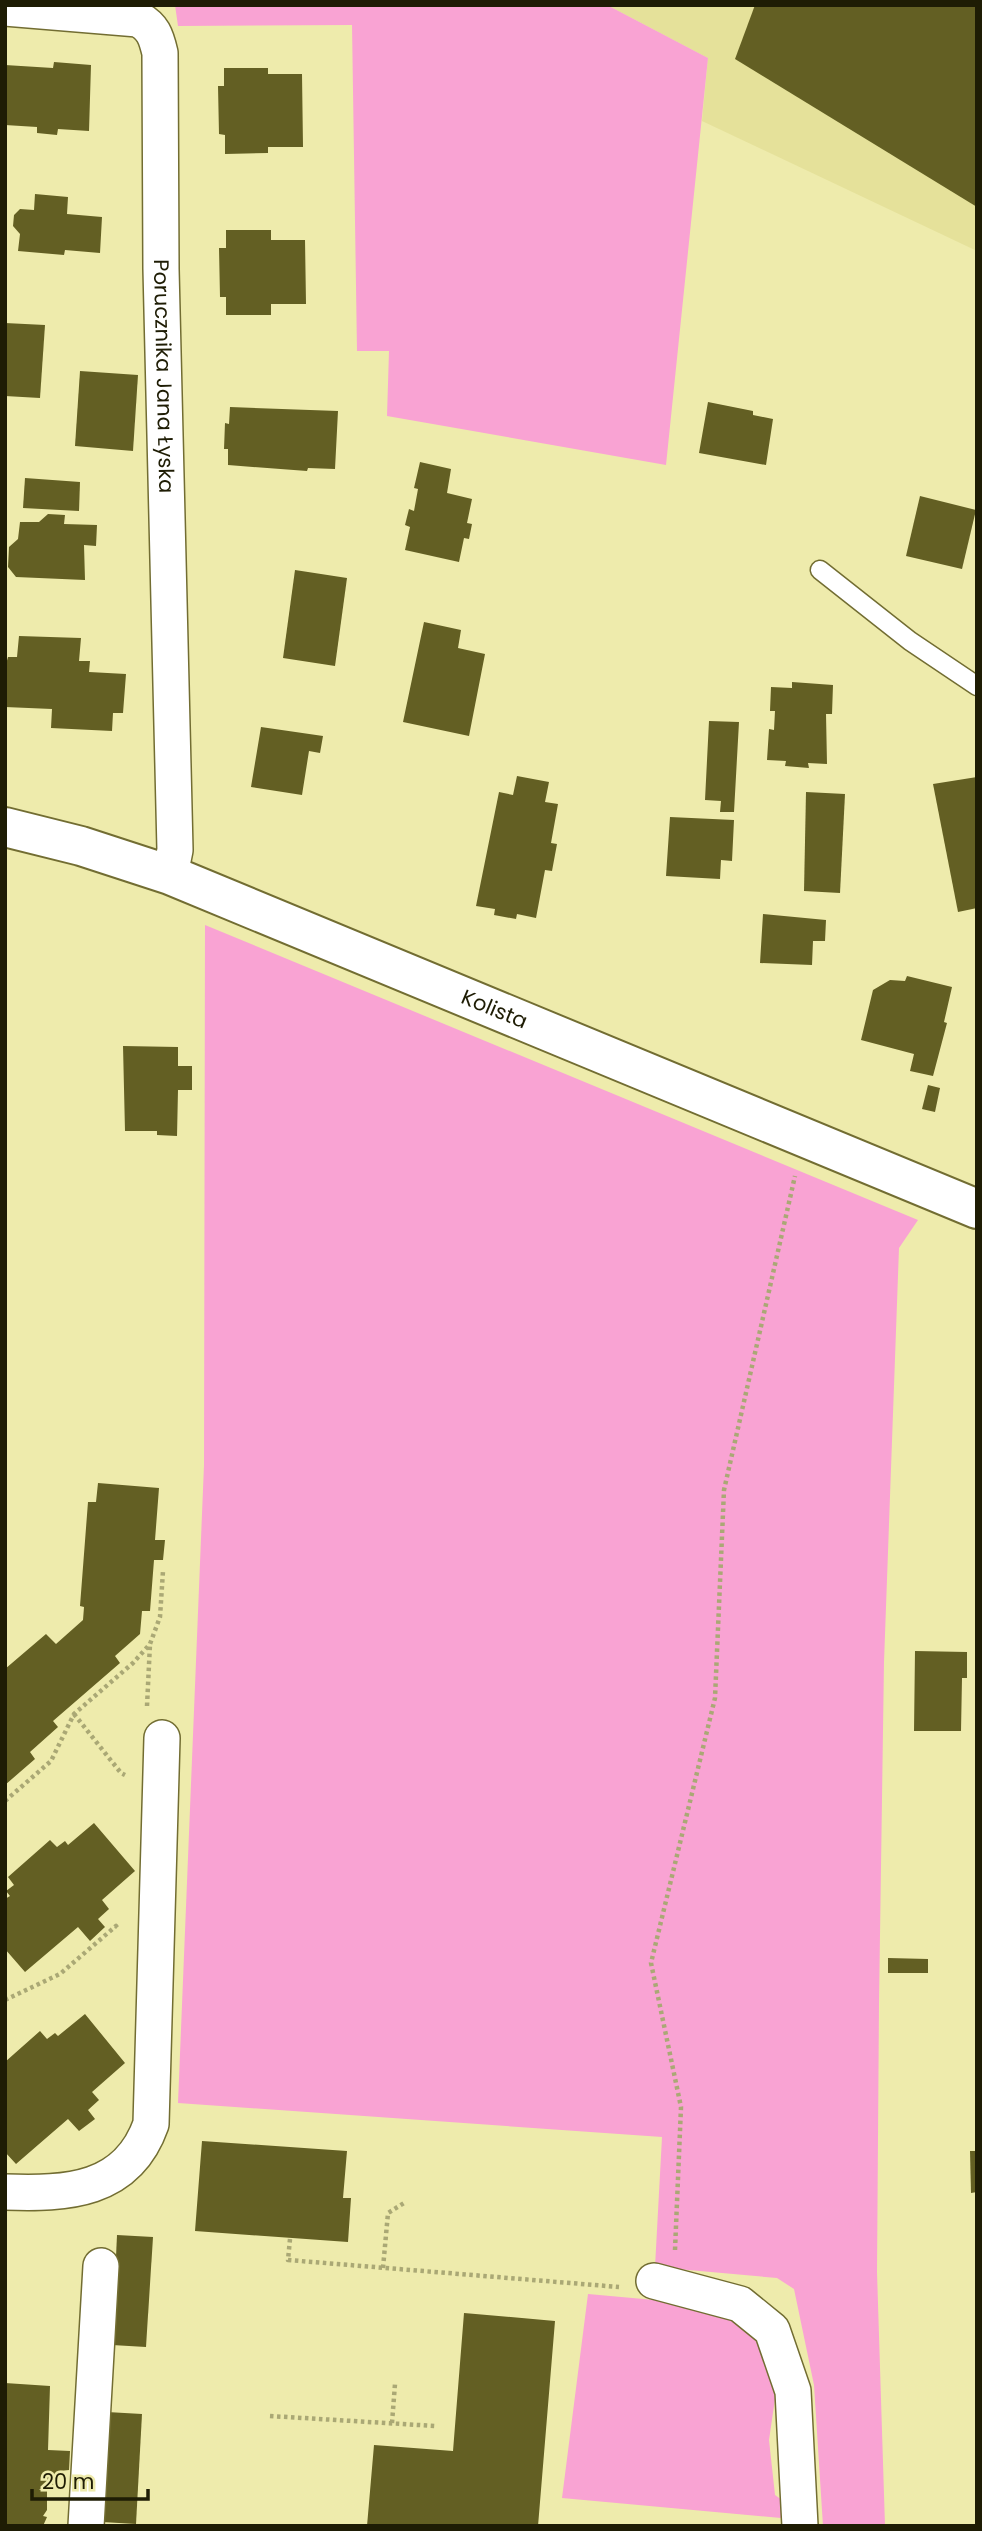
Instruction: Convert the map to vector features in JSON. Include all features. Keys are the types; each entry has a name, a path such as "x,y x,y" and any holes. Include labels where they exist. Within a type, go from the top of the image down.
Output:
{"street":[{"name":"Porucznika Jana Łyska","path":"5,8 138,19 148,25 156,36 160,52 162,297 175,850 170,875"},
{"name":"Kolista","path":"5,827 81,846 170,875 977,1209"},
{"path":"5,2192 55,2194 95,2184 125,2166 141,2147 151,2124 158,1979 162,1738"},
{"path":"86,2526 100,2266"},
{"path":"664,2283 740,2304 772,2330 793,2391 800,2526"}],"lane":[{"path":"820,570 910,641 977,686"}],"path":[{"path":"290,2239 288,2260 633,2288 664,2283 681,2108 651,1963 715,1698 723,1490 804,1137"},
{"path":"162,1738 148,1706 150,1644 160,1617 163,1571"},
{"path":"5,1801 51,1761 75,1714 133,1664 150,1644"},
{"path":"75,1714 121,1773 161,1785"},
{"path":"5,2000 60,1974 116,1926 158,1979"},
{"path":"383,2268 388,2213 404,2203"},
{"path":"391,2423 395,2384"},
{"path":"270,2416 435,2426"}],"shaded area":[{"path":"175,5 607,5 708,58 666,465 387,416 389,351 357,351 352,25 178,26"},
{"path":"607,5 977,5 977,251 702,121 708,58"},
{"path":"205,925 918,1220 899,1248 884,1662 877,2272 885,2526 823,2526 814,2385 794,2289 777,2278 655,2267 662,2137 178,2103 204,1465"},
{"path":"588,2294 710,2305 742,2318 765,2341 775,2399 769,2440 775,2495 782,2500 781,2518 562,2498"}],"building":[{"path":"755,5 977,7 977,207 735,59"},
{"path":"54,62 91,65 89,131 58,129 57,135 37,133 37,127 5,125 5,65 53,68"},
{"path":"224,68 268,68 268,74 302,74 303,147 268,147 268,153 225,154 225,135 219,134 218,86 224,86"},
{"path":"35,194 68,197 67,214 102,217 100,253 65,250 64,255 18,251 20,234 13,226 14,215 20,209 34,210"},
{"path":"226,230 271,230 271,240 305,240 306,304 271,304 271,315 226,315 226,297 220,297 219,248 226,248"},
{"path":"5,323 45,325 40,398 5,396"},
{"path":"80,371 138,375 133,451 75,446"},
{"path":"708,402 753,411 753,415 773,419 766,465 699,453"},
{"path":"230,407 338,411 335,469 308,468 307,471 228,465 228,449 224,449 225,423 229,424"},
{"path":"420,462 451,469 447,493 472,499 467,523 472,524 469,539 464,538 459,562 405,550 410,527 405,525 409,509 414,511 418,489 414,488"},
{"path":"25,478 80,482 79,511 23,508"},
{"path":"920,496 976,510 962,569 906,556"},
{"path":"48,514 65,515 64,524 97,525 96,546 84,545 85,580 16,577 8,567 9,547 18,539 20,522 39,522"},
{"path":"295,570 347,578 335,666 283,658"},
{"path":"424,622 461,630 458,648 485,654 469,736 403,722"},
{"path":"19,636 81,638 79,661 90,661 89,672 126,674 123,713 113,713 112,731 51,728 52,709 5,707 5,668 8,657 17,657"},
{"path":"792,682 833,685 832,714 826,714 827,764 808,763 809,768 785,766 786,761 767,760 769,729 774,730 775,711 770,711 771,687 792,688"},
{"path":"709,721 739,722 734,812 720,812 721,801 705,800"},
{"path":"261,727 323,736 320,753 309,751 302,795 251,787"},
{"path":"517,776 549,782 545,802 558,804 551,843 557,844 552,871 545,870 536,918 517,914 516,919 494,915 495,909 476,906 499,792 513,795"},
{"path":"977,777 977,908 958,912 933,784"},
{"path":"806,792 845,794 840,893 804,891"},
{"path":"670,817 734,820 732,861 721,860 720,879 666,876"},
{"path":"763,914 826,920 825,941 813,941 812,965 760,963"},
{"path":"907,976 952,987 944,1022 947,1023 933,1076 910,1071 914,1054 861,1040 873,990 890,980 905,981"},
{"path":"123,1046 178,1047 178,1066 192,1066 192,1090 178,1090 177,1136 157,1135 157,1131 125,1131"},
{"path":"928,1085 940,1088 935,1112 922,1109"},
{"path":"98,1483 159,1488 155,1540 165,1540 163,1560 154,1560 150,1611 142,1611 140,1634 115,1656 120,1663 53,1721 58,1727 30,1752 35,1759 5,1785 5,1669 46,1634 56,1644 83,1620 84,1607 80,1606 88,1502 96,1502"},
{"path":"915,1651 967,1652 967,1678 962,1678 961,1731 914,1731"},
{"path":"94,1823 135,1871 102,1900 109,1909 98,1919 105,1927 90,1941 78,1927 25,1972 5,1949 5,1899 10,1896 6,1891 14,1885 8,1877 50,1840 57,1847 65,1841 68,1845"},
{"path":"888,1958 928,1959 928,1973 888,1973"},
{"path":"85,2014 125,2063 92,2092 99,2100 88,2110 95,2119 79,2131 68,2119 16,2164 5,2152 5,2062 40,2031 47,2039 55,2033 58,2036"},
{"path":"202,2141 347,2151 343,2198 351,2198 348,2242 195,2231"},
{"path":"970,2151 977,2151 977,2192 971,2193"},
{"path":"117,2235 153,2237 146,2347 112,2345"},
{"path":"464,2313 555,2321 538,2526 367,2526 374,2445 453,2451"},
{"path":"5,2383 50,2386 48,2450 70,2451 69,2470 59,2471 58,2485 47,2485 47,2510 43,2516 47,2517 43,2526 5,2526"},
{"path":"107,2412 142,2414 136,2524 102,2522"}]}
